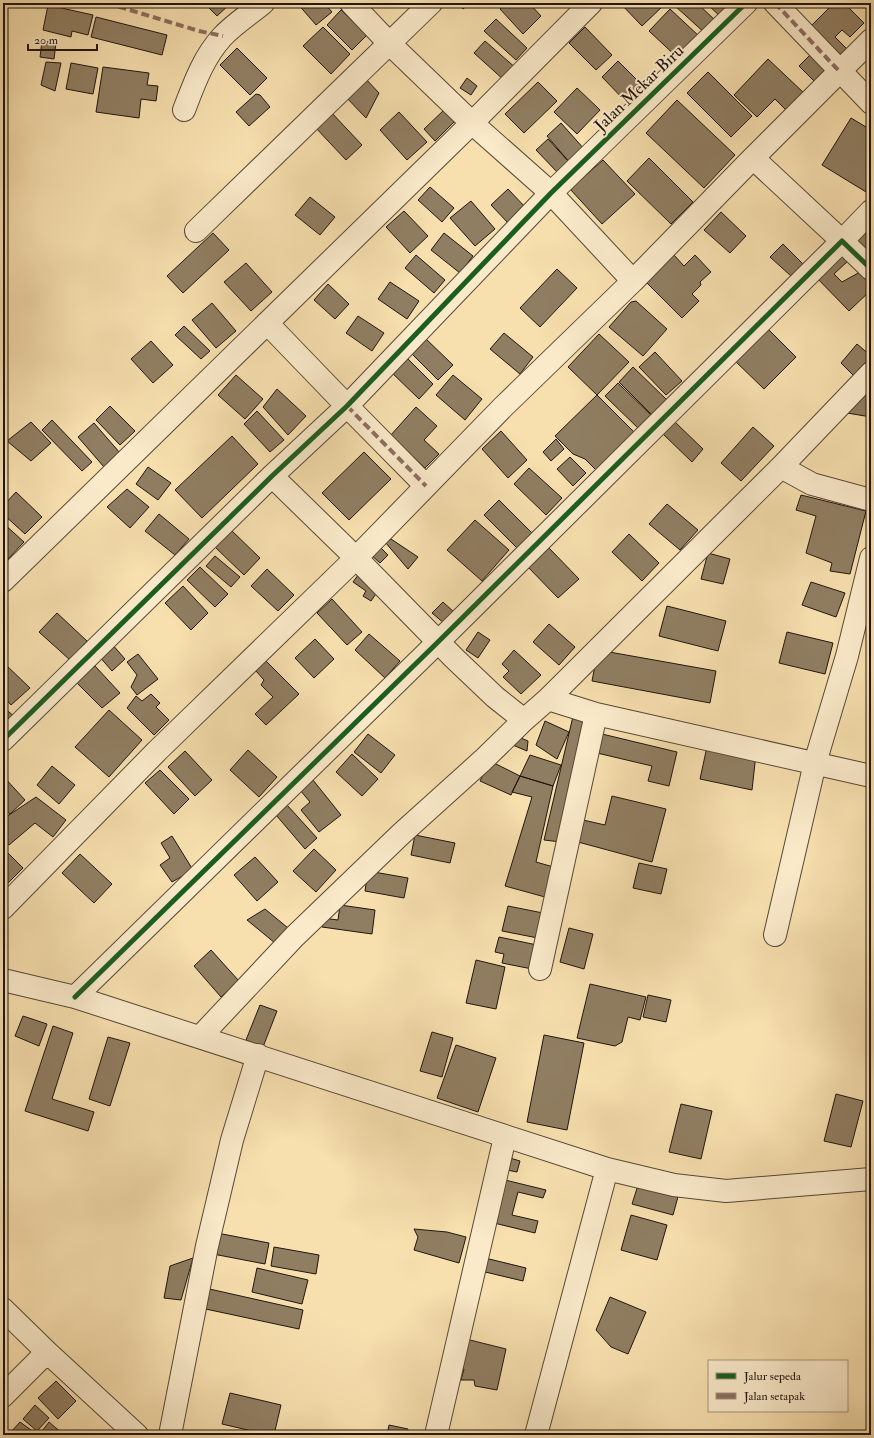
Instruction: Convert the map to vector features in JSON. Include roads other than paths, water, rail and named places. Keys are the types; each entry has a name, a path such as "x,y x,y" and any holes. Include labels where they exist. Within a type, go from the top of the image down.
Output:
{"street":[{"path":"184,110 198,73 222,36 263,3"},
{"path":"351,3 389,43 472,123 551,193 633,281"},
{"path":"196,231 431,3"},
{"path":"3,581 472,123 591,3"},
{"name":"Jalan Mekar Biru","path":"3,740 272,476 347,406 551,193 746,3"},
{"path":"775,3 871,103"},
{"path":"3,908 157,751 356,558 503,407 633,281 871,40"},
{"path":"753,158 871,269"},
{"path":"76,997 439,641 871,211"},
{"path":"267,323 426,486"},
{"path":"200,1037 295,936 401,834 548,699 781,467 871,373"},
{"path":"781,467 812,484 871,500"},
{"path":"272,476 439,641 454,658 495,697 524,720"},
{"path":"775,935 815,763 847,656 871,558"},
{"path":"548,699 596,714 871,776"},
{"path":"540,969 596,714"},
{"path":"3,980 76,997 258,1055 505,1137 607,1169 674,1185 726,1191 871,1179"},
{"path":"170,1435 206,1246 232,1140 258,1055"},
{"path":"436,1435 505,1137"},
{"path":"536,1435 607,1169"},
{"path":"3,1309 46,1352 137,1435"},
{"path":"3,1396 46,1352"}]}
